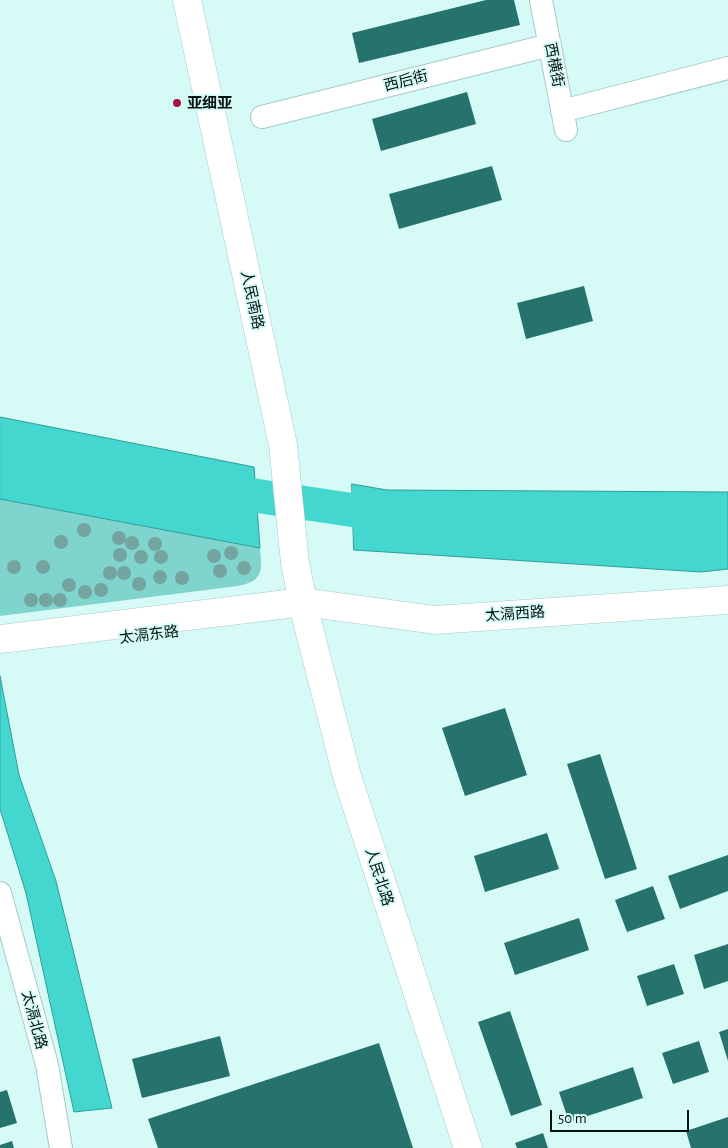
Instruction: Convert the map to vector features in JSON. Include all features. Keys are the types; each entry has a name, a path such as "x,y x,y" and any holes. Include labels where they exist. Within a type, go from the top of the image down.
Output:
{"main road":[{"name":"人民南路","path":"188,0 283,445 295,563 305,609"},
{"name":"太滆西路","path":"305,609 435,620 728,600"},
{"name":"太滆东路","path":"0,639 305,609"},
{"name":"人民北路","path":"305,609 347,776 468,1148"}],"street":[{"name":"西横街","path":"541,0 564,121 728,68"},
{"name":"西后街","path":"262,117 550,45"},
{"name":"太滆北路","path":"0,893 47,1065 61,1148"}],"shaded area":[{"path":"0,417 254,467 260,548 0,499"},
{"path":"352,484 387,490 728,492 728,569 701,572 354,550"},
{"path":"0,499 260,548 260,573 253,581 238,586 0,616"},
{"path":"0,676 19,775 56,881 112,1108 74,1112 26,893 0,809"}],"building":[{"path":"486,0 514,0 520,25 359,63 352,33"},
{"path":"467,92 476,124 381,151 372,119"},
{"path":"492,166 502,200 399,229 389,194"},
{"path":"584,286 593,321 526,339 517,303"},
{"path":"505,708 527,775 465,796 442,728"},
{"path":"600,754 637,869 605,879 567,764"},
{"path":"547,833 559,869 485,892 474,856"},
{"path":"728,855 728,891 680,909 668,876"},
{"path":"653,886 665,919 627,932 615,900"},
{"path":"579,918 589,950 515,975 504,943"},
{"path":"728,944 728,981 704,989 694,955"},
{"path":"674,964 684,994 647,1006 637,976"},
{"path":"510,1011 542,1105 511,1116 478,1022"},
{"path":"728,1029 728,1061 719,1032"},
{"path":"220,1036 230,1076 142,1098 132,1059"},
{"path":"699,1041 709,1072 673,1084 662,1053"},
{"path":"379,1043 413,1148 158,1148 148,1119"},
{"path":"633,1067 643,1098 569,1122 559,1092"},
{"path":"7,1090 17,1123 0,1128 0,1092"},
{"path":"728,1117 728,1148 691,1148 686,1131"},
{"path":"543,1133 548,1148 517,1148 515,1143"},
{"path":"12,1141 14,1148 0,1148 0,1145"}],"waterway":[{"path":"211,489 399,517"}],"place":[{"name":"亚细亚","path":"177,103"}]}
